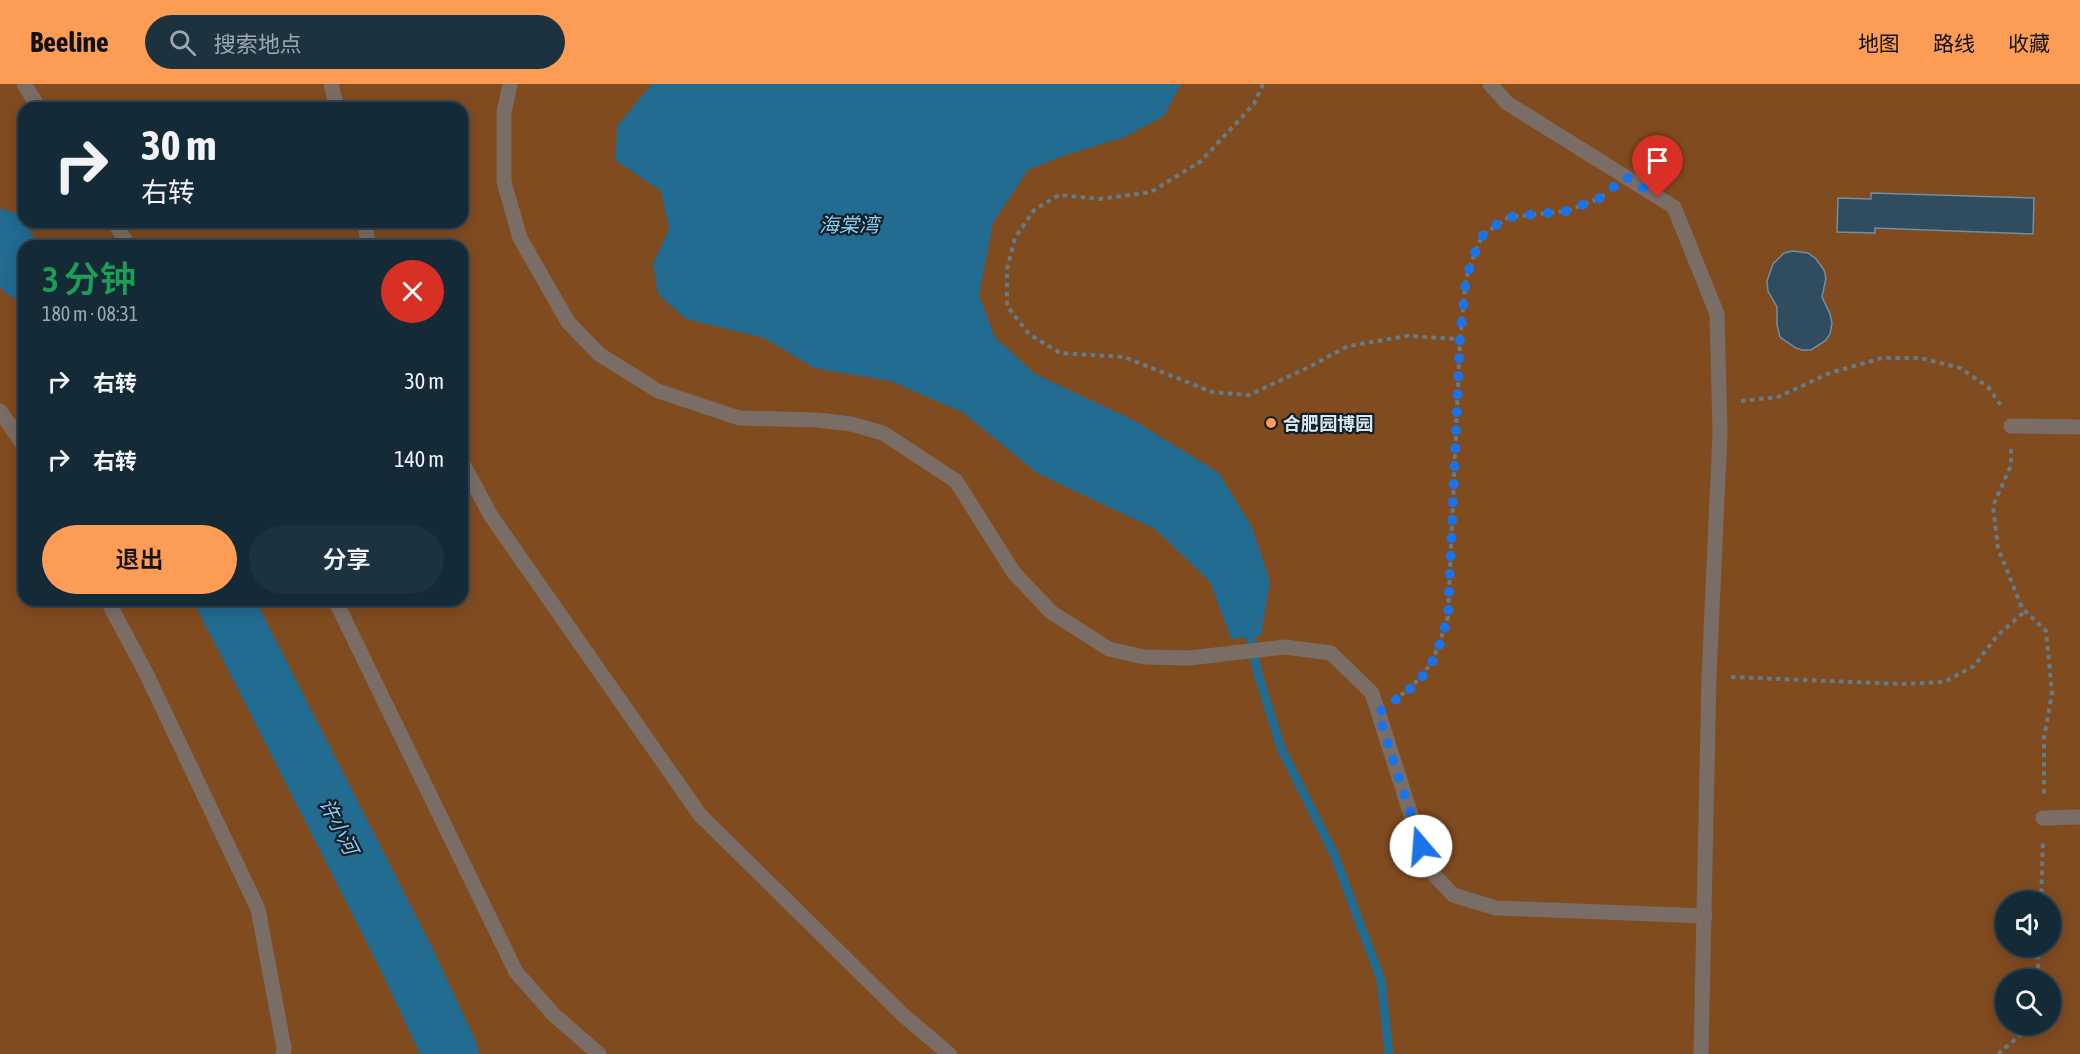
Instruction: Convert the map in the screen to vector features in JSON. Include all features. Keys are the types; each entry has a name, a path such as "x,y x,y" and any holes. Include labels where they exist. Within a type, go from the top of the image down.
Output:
{"street":[{"path":"24,84 35,102"},
{"path":"331,84 336,102"},
{"path":"510,84 504,113 504,182 520,238 568,322 599,354 658,391 739,417 818,420 851,424 883,433 956,481 1014,573 1051,612 1109,649 1144,657 1189,658 1285,647 1331,653 1372,693 1428,868 1453,895 1496,908 1705,916"},
{"path":"1490,84 1508,103 1674,207 1717,314 1720,434 1709,676 1701,1054"},
{"path":"0,411 18,437"},
{"path":"2011,426 2080,427"},
{"path":"468,473 491,516 700,815 902,1014 949,1054"},
{"path":"110,606 146,673 258,909 284,1048 282,1054"},
{"path":"338,606 516,972 554,1016 599,1054"},
{"path":"2043,818 2080,817"}],"path":[{"path":"1263,84 1254,104 1201,161 1151,192 1100,199 1059,195 1034,210 1015,238 1007,269 1007,306 1029,334 1060,353 1124,357 1212,392 1249,395 1348,346 1407,336 1460,339"},
{"path":"1378,713 1418,683 1436,656 1448,617 1460,339 1466,279 1478,244 1485,232 1509,217 1567,211 1600,198 1626,177"},
{"path":"1719,403 1778,397 1830,373 1882,358 1921,358 1960,368 1988,387 2006,413 2011,426 2011,465 1993,506 1998,548 2024,612 2046,631 2052,693 2044,738 2041,891"},
{"path":"1709,676 1903,684 1944,682 1974,666 1997,636 2024,612"},
{"path":"1998,1054 2020,1035"}],"shaded area":[{"name":"合肥园博园","path":"0,84 2080,84 2080,1054 0,1054"}],"water":[{"name":"海棠湾","path":"652,84 1181,84 1164,116 1125,137 1063,156 1028,170 993,223 979,295 995,337 1035,374 1133,420 1219,473 1252,527 1270,581 1261,636 1231,639 1210,582 1155,529 1037,473 962,412 890,381 814,368 764,338 686,319 658,294 653,264 669,229 661,191 615,160 617,126"}],"building":[{"path":"1871,193 2034,198 2033,234 1875,228 1875,233 1837,232 1838,198 1871,199"},
{"path":"1793,251 1808,253 1816,259 1824,270 1826,278 1822,297 1832,323 1830,334 1825,341 1811,350 1796,348 1780,337 1777,307 1768,291 1767,281 1773,264 1784,253"}],"waterway":[{"name":"许小河","path":"0,237 18,263"},
{"name":"许小河","path":"227,606 406,958 451,1054"},
{"path":"1248,626 1258,674 1281,748 1334,854 1381,980 1389,1054"},
{"name":"许小河","path":"450,1052 458,1054"}],"place":[{"name":"合肥园博园","path":"1271,423"}],"route":[{"path":"1421,846 1378,713 1418,683 1436,656 1448,617 1460,339 1466,279 1478,244 1485,232 1509,217 1567,211 1600,198 1626,177 1658,197"}]}
